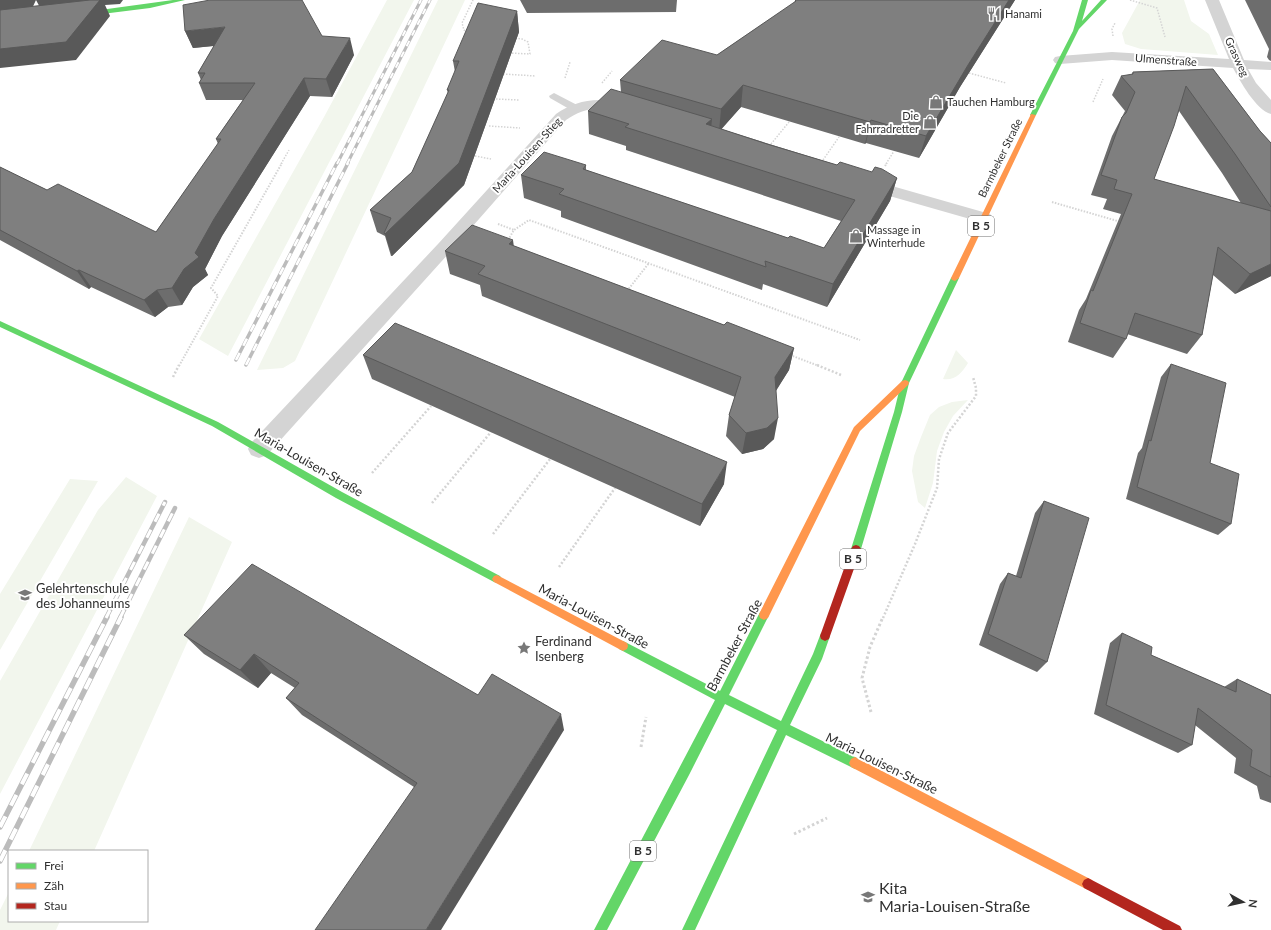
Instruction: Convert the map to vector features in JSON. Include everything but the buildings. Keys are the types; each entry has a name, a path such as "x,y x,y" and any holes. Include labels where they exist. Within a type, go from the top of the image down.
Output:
{"main road":[{"path":"72,16 152,3 182,0"},
{"name":"Barmbeker Straße","path":"688,930 818,655 843,589 898,412 905,383 1060,60 1076,31 1085,0"},
{"name":"Barmbeker Straße","path":"1076,31 1104,0"},
{"name":"Maria-Louisen-Straße","path":"0,324 215,424 338,495 721,698 901,786 1176,930"},
{"name":"Barmbeker Straße","path":"600,930 685,771 721,698 771,604 857,429 905,383"}],"street":[{"name":"Grasweg","path":"1212,0 1239,64 1250,85 1271,109"},
{"name":"Ulmenstraße","path":"1060,60 1112,56 1271,66"},
{"name":"Maria-Louisen-Stieg","path":"259,449 439,254 561,117 575,108 589,104 600,104 640,115"},
{"path":"847,177 984,218"}],"lane":[{"path":"554,96 575,108"}],"path":[{"path":"469,32 464,30 462,23 473,0"},
{"path":"1130,0 1157,8 1161,18 1167,48 1176,60"},
{"path":"505,53 530,54 528,42 522,39 514,38"},
{"path":"565,78 570,62"},
{"path":"969,73 1006,83"},
{"path":"497,74 536,76"},
{"path":"496,99 519,100"},
{"path":"771,144 788,122"},
{"path":"489,126 524,128"},
{"path":"823,160 839,137"},
{"path":"161,398 218,296 211,288 289,150"},
{"path":"1052,202 1128,225"},
{"path":"507,241 514,230 529,220 860,340"},
{"path":"632,296 625,293 649,263"},
{"path":"789,355 841,375"},
{"path":"872,712 862,678 870,647 915,544 937,488 939,459 948,433 976,396 976,388 973,377"},
{"path":"372,473 431,406"},
{"path":"432,503 491,432"},
{"path":"493,534 550,459"},
{"path":"559,567 615,488"},
{"path":"642,747 646,717"},
{"path":"794,834 828,818"}],"shaded area":[{"path":"387,0 414,0 228,356 199,339 324,117"},
{"path":"438,0 465,0 295,361 283,368 257,370"},
{"path":"1140,0 1184,0 1191,21 1209,34 1218,55 1141,49 1125,44 1122,33"},
{"path":"956,350 968,363 958,376 951,379 943,379"},
{"path":"968,400 953,416 944,432 937,451 933,483 925,508 918,502 912,471 914,456 921,437 930,415 939,407 952,402"},
{"path":"126,477 157,496 0,794 0,681 98,510"},
{"path":"70,479 98,481 0,650 0,594"},
{"path":"189,517 232,542 94,850 29,850"},
{"path":"8,894 8,922 60,922 56,930 0,930 0,910"}],"railway":[{"path":"337,164 421,0"},
{"path":"347,164 430,0"},
{"path":"236,360 337,163"},
{"path":"246,365 348,163"},
{"path":"106,618 165,502"},
{"path":"120,618 175,508"},
{"path":"0,827 107,617"},
{"path":"0,861 121,617"}],"traffic: fast":[{"path":"78,15 150,6 182,0"},
{"path":"1033,115 1076,31 1085,0"},
{"path":"1079,27 1104,0"},
{"path":"856,549 898,412 905,383 955,278"},
{"path":"0,324 215,424 339,495 497,579"},
{"path":"600,930 685,771 764,615"},
{"path":"688,930 818,655 825,636"},
{"path":"623,646 673,673 855,763"}],"traffic: slow":[{"path":"955,278 1033,115"},
{"path":"764,615 857,429 905,383"},
{"path":"497,579 623,646"},
{"path":"855,763 1088,884"}],"traffic: jam":[{"path":"825,636 856,549"},
{"path":"1088,884 1176,930"}],"place":[{"name":"Hanami","path":"994,14"},
{"name":"Tauchen Hamburg","path":"936,102"},
{"name":"Die Fahrradretter","path":"930,122"},
{"name":"Massage in Winterhude","path":"856,236"},
{"name":"Gelehrtenschule des Johanneums","path":"25,595"},
{"name":"Ferdinand Isenberg","path":"524,648"},
{"name":"Kita Maria-Louisen-Straße","path":"868,897"}]}
